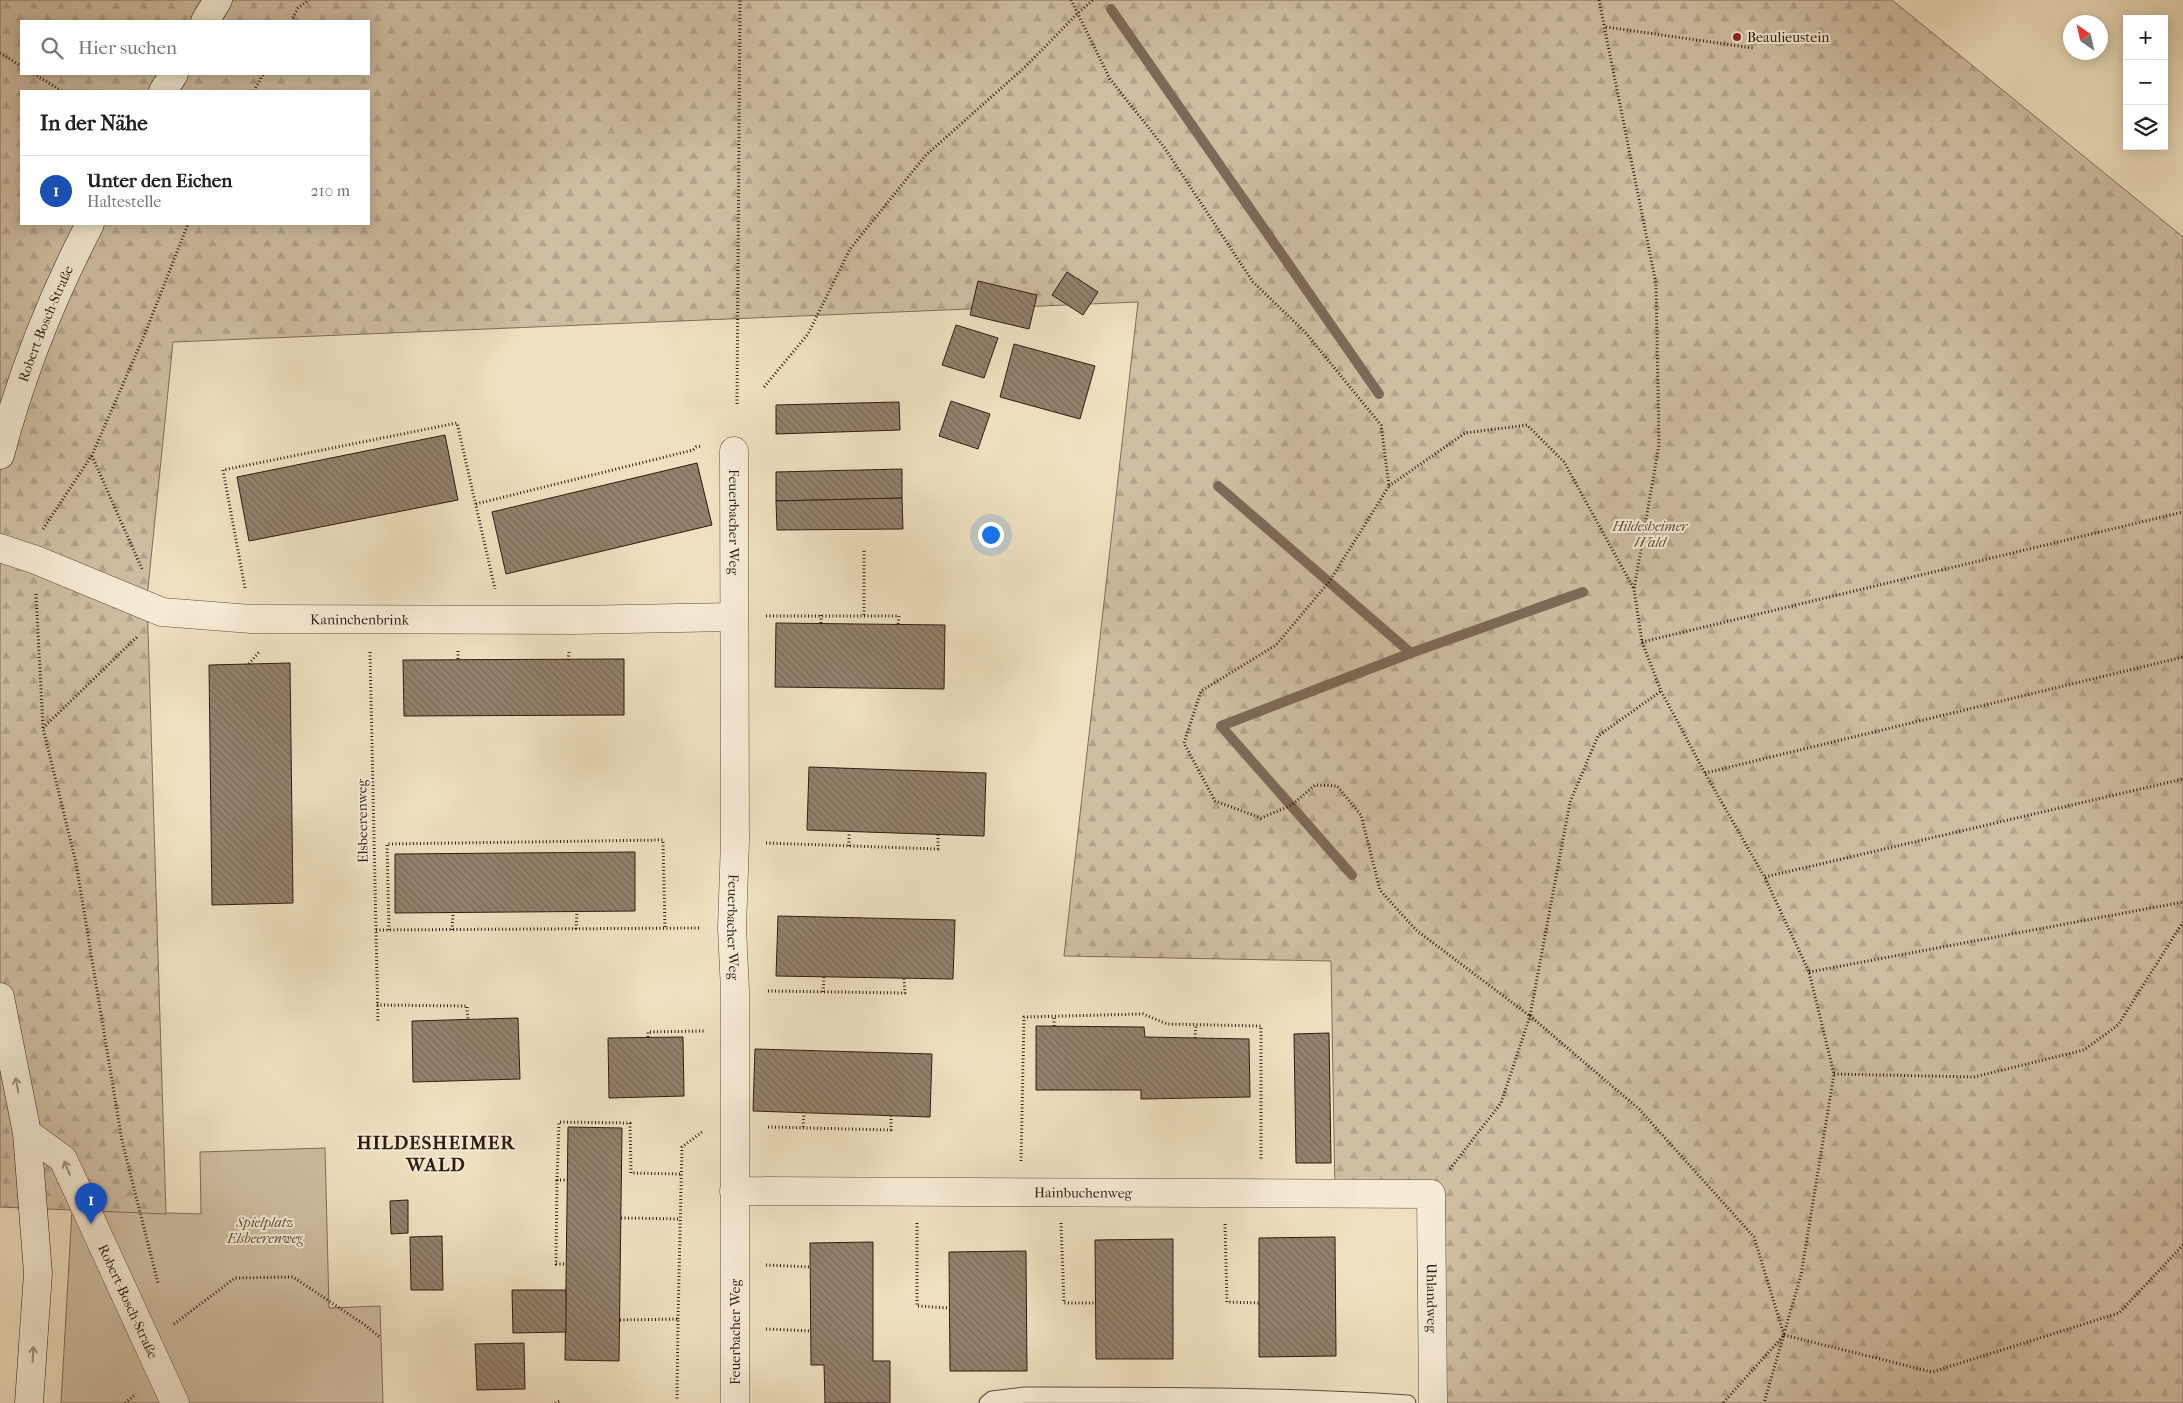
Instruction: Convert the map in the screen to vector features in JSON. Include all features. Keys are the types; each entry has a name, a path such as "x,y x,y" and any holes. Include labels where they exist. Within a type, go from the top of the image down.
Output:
{"street":[{"path":"206,20 218,0"},
{"path":"164,90 173,75"},
{"name":"Robert-Bosch-Straße","path":"0,456 13,405 63,275 89,225"},
{"name":"Feuerbacher Weg","path":"734,451 735,842 732,928 735,991 735,1403"},
{"name":"Kaninchenbrink","path":"0,548 36,560 162,612 251,619 573,620 733,616"},
{"path":"0,997 27,1133 38,1273 29,1403"},
{"name":"Robert-Bosch-Straße","path":"27,1133 63,1159 174,1403"},
{"name":"Hainbuchenweg","path":"734,1191 1262,1193 1438,1185"},
{"name":"Uhlandweg","path":"1433,1403 1438,1185"}],"lane":[{"path":"987,1403 992,1399 1034,1395 1313,1397 1408,1403"}],"path":[{"path":"292,20 298,8 309,0"},
{"path":"737,404 740,0"},
{"path":"1071,0 1110,79 1164,147 1253,282 1305,332 1382,425 1389,486"},
{"path":"764,387 808,334 850,249 926,155 1025,67 1078,12 1093,0"},
{"path":"1599,0 1606,27 1656,284 1659,445 1634,590 1642,642 1662,691 1705,774 1765,878 1809,972 1834,1074 1801,1275 1764,1403"},
{"path":"1606,27 1752,48"},
{"path":"0,53 20,65"},
{"path":"36,75 60,90"},
{"path":"255,90 262,75"},
{"path":"159,1293 122,1140 76,864 43,728 36,560 39,535 92,455 144,336 188,225"},
{"path":"251,619 223,470 457,423 502,619"},
{"path":"1634,590 1564,462 1527,425 1465,433 1389,486 1329,582 1276,645 1201,690 1184,743 1215,801 1261,818 1292,805 1315,785 1337,786 1361,815 1380,890 1416,930 1530,1016 1639,1110 1754,1237 1784,1335"},
{"path":"476,504 696,450 696,447 706,445 717,449 734,451"},
{"path":"43,728 162,612 92,455"},
{"path":"1642,642 2183,512"},
{"path":"864,550 864,615"},
{"path":"821,615 821,624"},
{"path":"733,616 899,616 898,625"},
{"name":"Elsbeerenweg","path":"369,619 378,1022"},
{"path":"1705,774 2183,657"},
{"path":"1438,1185 1501,1103 1530,1016 1570,802 1598,736 1662,691"},
{"path":"1765,878 2183,779"},
{"path":"849,831 849,846"},
{"path":"735,842 938,848 938,834"},
{"path":"389,930 387,844 662,840 665,928"},
{"path":"1809,972 2183,902"},
{"path":"576,912 576,929"},
{"path":"452,930 453,913"},
{"path":"1834,1074 1974,1077 2084,1050 2118,1025 2183,922"},
{"path":"375,930 703,928"},
{"path":"823,992 824,977"},
{"path":"735,991 904,993 904,978"},
{"path":"377,1005 467,1006 468,1020"},
{"path":"1020,1192 1024,1017 1142,1014 1167,1024 1261,1026 1262,1193"},
{"path":"1054,1016 1054,1026"},
{"path":"1196,1024 1196,1038"},
{"path":"648,1037 648,1032 735,1031"},
{"path":"803,1127 804,1113"},
{"path":"678,1399 680,1174 682,1147 735,1118 803,1127 891,1130 891,1116"},
{"path":"566,1264 556,1264 559,1122 630,1123 631,1173 680,1174"},
{"path":"557,1180 568,1180"},
{"path":"917,1192 917,1306 950,1308"},
{"path":"1059,1193 1064,1303 1096,1303"},
{"path":"1224,1193 1226,1302 1259,1302"},
{"path":"621,1218 680,1219"},
{"path":"1784,1335 1932,1372 2119,1313 2183,1245"},
{"path":"735,1263 810,1268"},
{"path":"159,1367 166,1349 163,1332 235,1278 293,1277 365,1325 381,1338"},
{"path":"620,1320 678,1319"},
{"path":"736,1328 811,1331"},
{"path":"1723,1403 1784,1335"},
{"path":"555,1403 560,1401"}],"green space":[{"name":"Hildesheimer Wald","path":"0,0 1892,0 2183,237 2183,1403 1438,1403 1433,1192 1335,1191 1331,961 1064,956 1138,302 173,342 147,598 166,1214 0,1207"},
{"name":"Spielplatz Elsbeerenweg","path":"325,1148 329,1308 380,1306 383,1403 61,1403 72,1210 201,1214 200,1152"}],"building":[{"path":"1067,272 1098,292 1083,315 1052,295"},
{"path":"978,281 1037,295 1029,329 970,315"},
{"path":"956,325 998,338 984,378 942,365"},
{"path":"1014,344 1095,366 1080,419 1000,397"},
{"path":"951,401 990,414 978,449 939,436"},
{"path":"899,402 900,430 776,434 776,405"},
{"path":"445,435 458,500 249,541 237,477"},
{"path":"697,463 712,525 506,574 492,512"},
{"path":"902,469 902,498 776,501 776,472"},
{"path":"902,498 903,529 777,530 776,501"},
{"path":"776,623 945,625 944,689 775,687"},
{"path":"624,659 624,715 404,716 403,660"},
{"path":"290,663 293,903 212,905 209,665"},
{"path":"809,767 986,773 984,836 807,830"},
{"path":"635,852 635,911 395,913 395,854"},
{"path":"778,916 955,920 953,979 776,976"},
{"path":"518,1018 520,1079 413,1082 412,1021"},
{"path":"1036,1026 1144,1027 1145,1037 1249,1039 1250,1097 1141,1099 1141,1090 1036,1090"},
{"path":"1329,1033 1331,1163 1296,1163 1294,1034"},
{"path":"683,1037 684,1096 609,1098 608,1038"},
{"path":"755,1049 932,1054 930,1117 753,1111"},
{"path":"568,1127 622,1128 619,1361 565,1360"},
{"path":"408,1200 408,1233 391,1234 390,1201"},
{"path":"442,1236 443,1290 411,1290 410,1237"},
{"path":"1335,1237 1336,1356 1259,1357 1259,1238"},
{"path":"1173,1239 1173,1359 1096,1359 1095,1240"},
{"path":"873,1242 873,1361 890,1361 890,1403 825,1403 824,1365 811,1365 810,1243"},
{"path":"1026,1251 1027,1371 950,1371 949,1252"},
{"path":"512,1290 566,1290 566,1332 513,1333"},
{"path":"524,1343 525,1389 477,1390 475,1344"}],"waterway":[{"path":"1111,9 1379,394"},
{"path":"1218,486 1411,653 1583,592"},
{"path":"1352,875 1221,726 1411,653"}],"place":[{"name":"Beaulieustein","path":"1737,37"},
{"name":"Unter den Eichen","path":"91,1224"}],"district":[{"name":"HILDESHEIMER WALD","path":"436,1153"}]}
